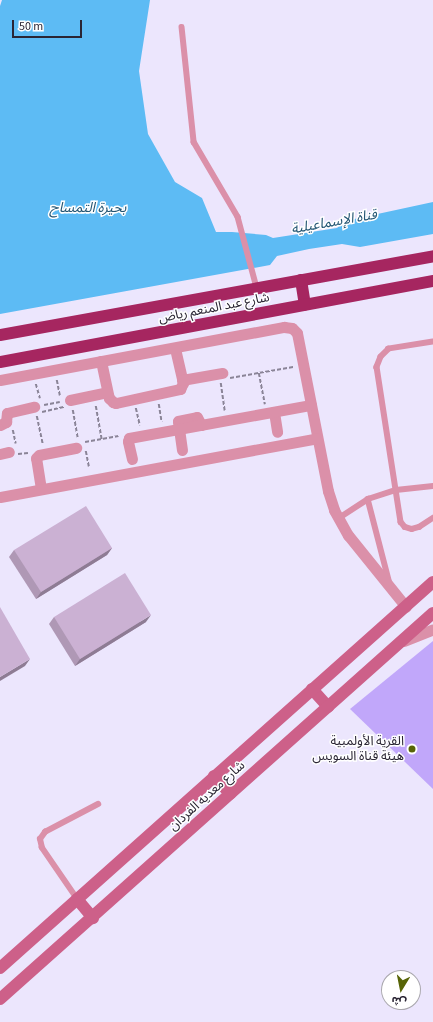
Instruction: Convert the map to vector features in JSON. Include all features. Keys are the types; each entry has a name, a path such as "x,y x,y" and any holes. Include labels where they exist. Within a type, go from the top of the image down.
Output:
{"highway":[{"name":"شارع عبد المنعم رياض","path":"0,336 433,256"},
{"path":"301,280 305,305"},
{"name":"شارع عبد المنعم رياض","path":"0,362 433,281"}],"street":[{"path":"0,380 288,327 297,333 328,491 338,518 348,535 393,593 406,607"},
{"path":"101,362 108,395 113,402 116,403 180,389 182,387 182,380 175,348"},
{"path":"182,380 223,377"},
{"path":"67,404 108,395"},
{"path":"132,459 128,440 129,438 310,405"},
{"path":"0,425 6,422 7,413 39,408"},
{"path":"270,413 278,432"},
{"path":"178,429 182,450"},
{"path":"0,497 317,438"},
{"path":"41,489 36,458 39,455 80,445"},
{"name":"شارع معديه الفردان","path":"0,968 433,582"},
{"name":"شارع معديه الفردان","path":"0,1000 433,613"},
{"path":"402,642 433,630"},
{"path":"312,689 328,707"},
{"path":"214,776 230,794"},
{"path":"77,899 92,918"}],"lane":[{"path":"182,27 194,142 238,217 257,288"},
{"path":"433,342 389,349 381,357 377,366 401,522 405,527 419,528 433,518"},
{"path":"338,518 368,499 396,490 433,486"},
{"path":"368,499 385,569 393,593"},
{"path":"77,899 42,848 40,839 45,832 98,804"}],"path":[{"path":"227,420 223,377 259,373 303,365"},
{"path":"55,370 80,445 89,467"},
{"path":"259,373 270,413"},
{"path":"34,374 39,408 36,413 44,450"},
{"path":"102,439 95,401 108,395"},
{"path":"157,395 164,432"},
{"path":"135,399 142,436"},
{"path":"39,408 67,404"},
{"path":"39,408 67,404"}],"shaded area":[{"name":"القرية الأولمبية هيئة قناة السويس","path":"433,641 433,789 350,709"}],"water":[{"name":"بحيرة التمساح","path":"2,0 150,0 139,71 148,134 175,182 202,198 216,232 266,235 273,238 337,228 345,221 433,202 433,234 360,247 342,244 309,249 277,256 270,265 0,314 0,6"}],"building":[{"path":"86,506 112,548 41,592 14,550"},
{"path":"125,573 151,615 80,659 54,617"},
{"path":"0,607 30,659 0,677"}],"place":[{"name":"القرية الأولمبية هيئة قناة السويس","path":"412,749"}],"water label":[{"name":"قناة الإسماعيلية","path":"334,222"}]}
